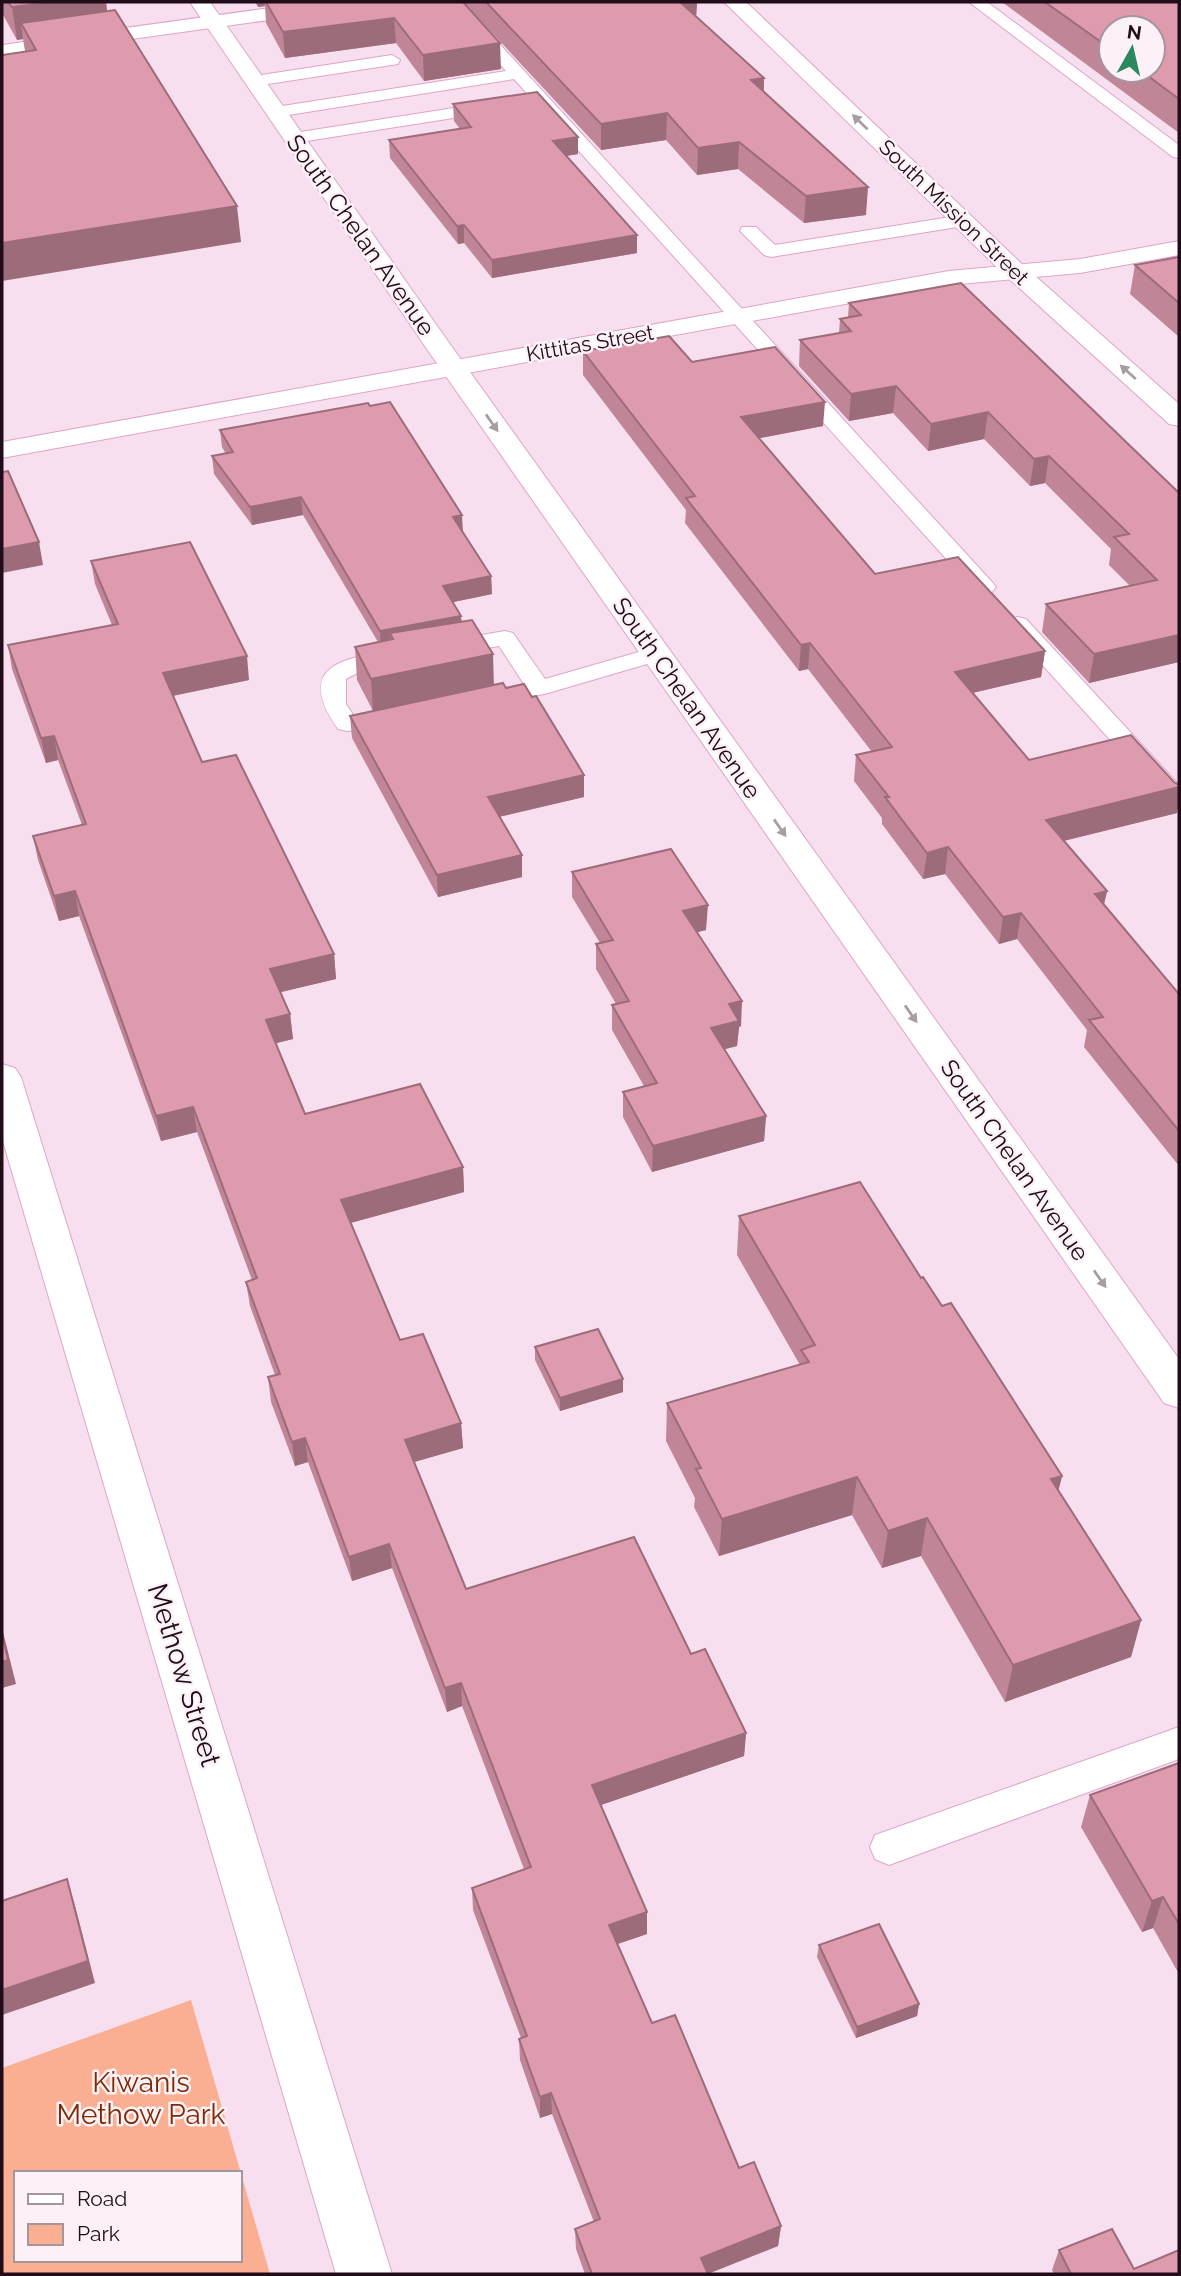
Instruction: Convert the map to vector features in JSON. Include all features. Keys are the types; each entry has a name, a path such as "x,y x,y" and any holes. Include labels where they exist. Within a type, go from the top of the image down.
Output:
{"main road":[{"name":"South Chelan Avenue","path":"200,2 453,367 1179,1391"},
{"path":"2,51 356,2"},
{"name":"South Mission Street","path":"734,2 1015,271 1179,418"},
{"name":"Kittitas Street","path":"2,450 949,278 1080,266 1179,248"},
{"name":"Methow Street","path":"2,1077 364,2274"}],"lane":[{"path":"453,2 517,74 527,102 737,317 1179,800"},
{"path":"977,2 1179,153"},
{"path":"255,81 392,60"},
{"path":"276,112 517,74"},
{"path":"294,138 527,102"},
{"path":"749,231 771,251 963,221"},
{"path":"408,716 347,724 334,704 334,676 361,662 505,638 539,688"},
{"path":"473,703 539,688 656,654"},
{"path":"889,1847 1179,1743"}],"green space":[{"name":"Kiwanis Methow Park","path":"191,2000 240,2171 14,2171 14,2262 242,2262 242,2177 270,2274 2,2274 2,2068"}],"building":[{"path":"8,2 52,2 12,7"},
{"path":"266,2 463,2 500,43 423,55 394,18 283,32"},
{"path":"486,2 680,2 764,78 751,80 868,187 806,196 739,142 698,148 667,113 601,124"},
{"path":"1045,2 1179,2 1179,99 1159,84 1167,84 1167,14 1097,14 1097,39"},
{"path":"115,10 237,206 2,243 2,55 36,50 21,23"},
{"path":"537,92 578,137 553,141 637,235 492,260 464,225 457,226 389,140 471,127 453,104"},
{"path":"1179,257 1179,303 1135,265"},
{"path":"961,283 1179,493 1179,635 1094,654 1046,604 1157,580 1114,537 1129,534 1049,456 1034,459 988,412 931,424 896,386 851,394 800,340 851,331 840,319 861,315 849,303"},
{"path":"669,336 692,362 775,347 825,402 741,417 875,574 958,557 1045,651 955,672 1029,760 1131,735 1179,785 1046,820 1107,891 1095,894 1179,994 1179,1131 1089,1020 1103,1017 1021,913 1003,917 948,847 927,853 856,755 892,747 810,643 801,645 686,498 695,496 583,351"},
{"path":"390,402 462,515 453,517 491,576 443,586 461,616 380,631 301,497 250,507 212,456 233,452 220,430 368,403 370,406"},
{"path":"8,471 39,542 2,549 2,472"},
{"path":"190,542 247,656 163,673 202,762 236,755 334,954 270,969 290,1014 266,1020 305,1114 420,1084 463,1167 341,1200 400,1340 423,1334 461,1423 405,1440 466,1589 634,1537 691,1654 705,1649 746,1733 592,1785 647,1912 609,1925 652,2023 675,2015 739,2168 754,2162 781,2226 701,2258 708,2274 592,2274 575,2229 600,2219 551,2093 540,2097 519,2039 527,2036 472,1888 531,1867 461,1683 445,1688 389,1544 349,1557 305,1438 292,1442 268,1377 280,1374 246,1282 257,1278 193,1107 156,1116 75,891 54,896 33,836 86,824 54,736 41,738 8,645 118,624 91,561"},
{"path":"472,620 493,654 371,679 355,647 393,639 390,633"},
{"path":"503,683 506,688 524,684 532,697 536,696 584,775 488,797 522,855 437,875 350,716"},
{"path":"671,849 708,905 683,911 742,1001 729,1004 739,1021 711,1028 766,1116 653,1146 623,1092 657,1083 612,1005 629,1001 596,944 613,940 572,872"},
{"path":"860,1182 942,1306 951,1303 1062,1476 1051,1479 1141,1620 1013,1665 927,1518 888,1531 857,1477 722,1519 696,1469 701,1468 667,1403 809,1362 801,1350 815,1345 739,1216"},
{"path":"598,1329 623,1379 560,1398 535,1347"},
{"path":"2,1633 8,1660 2,1662"},
{"path":"1179,1763 1179,1924 1163,1897 1152,1901 1090,1795"},
{"path":"67,1879 88,1961 2,1990 2,1901"},
{"path":"879,1924 919,2004 857,2027 819,1945"},
{"path":"1112,2229 1134,2269 1179,2250 1179,2274 1071,2274 1059,2250"}]}
